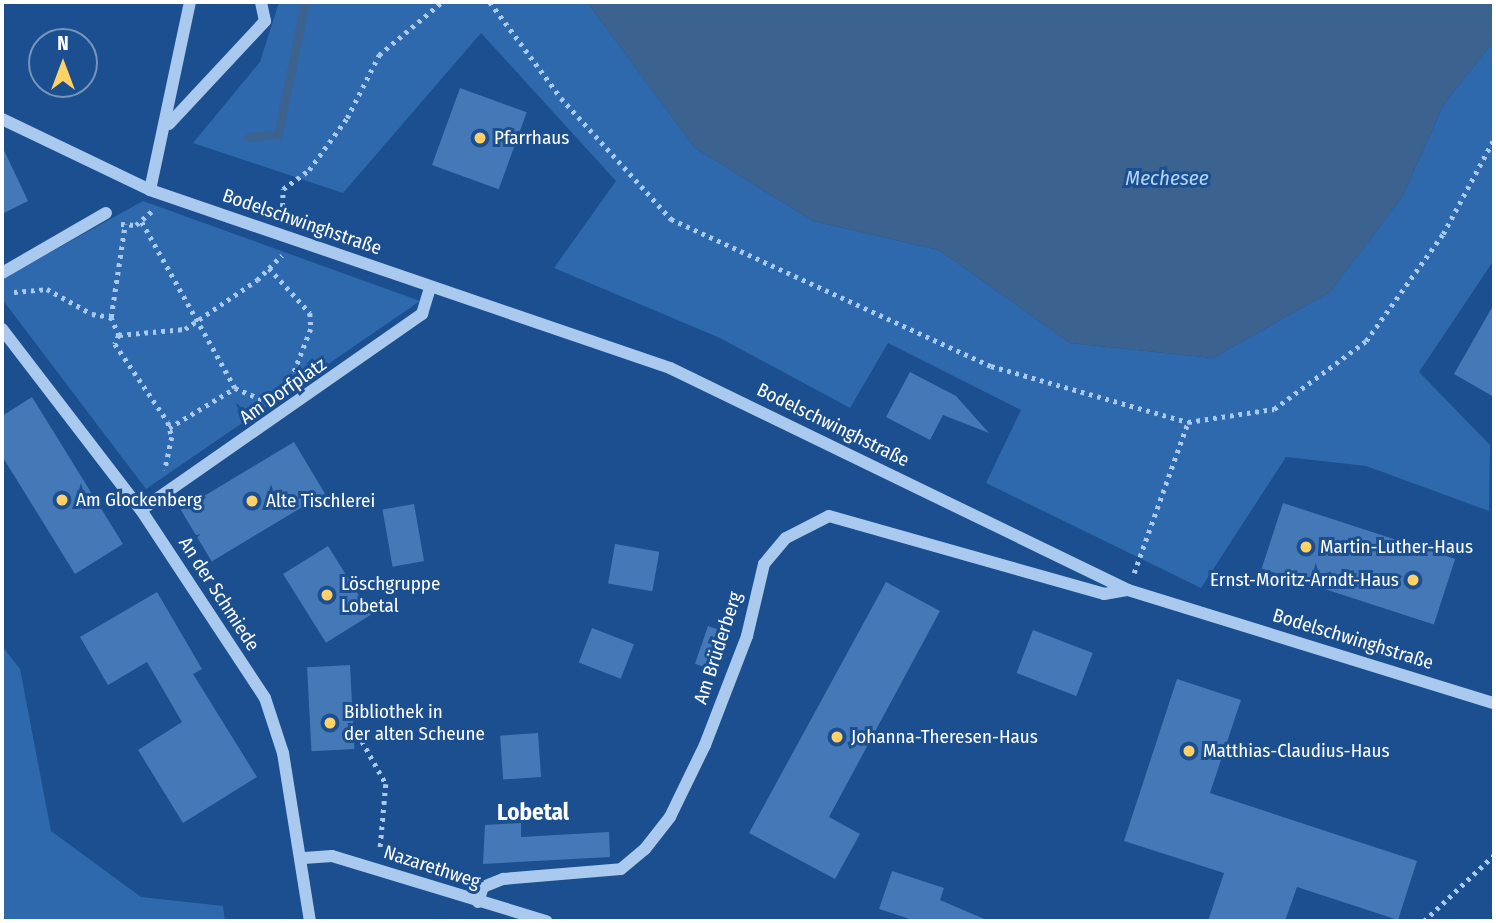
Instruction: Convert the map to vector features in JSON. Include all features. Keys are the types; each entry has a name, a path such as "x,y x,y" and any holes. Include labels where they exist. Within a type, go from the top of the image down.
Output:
{"street":[{"path":"169,124 265,21 261,2"},
{"path":"150,190 169,124 190,4"},
{"name":"Bodelschwinghstraße","path":"2,120 150,190 670,368 1128,590 1494,703"},
{"path":"2,273 106,213"},
{"name":"Am Dorfplatz","path":"141,510 300,404 422,314 430,288"},
{"name":"An der Schmiede","path":"2,329 141,510 265,698 304,858 310,921"},
{"name":"Am Brüderberg","path":"478,902 483,887 503,879 621,869 645,849 670,817 705,745 747,636 764,564 786,538 829,516 1104,594 1128,590"},
{"name":"Nazarethweg","path":"304,858 332,856 546,921"}],"path":[{"path":"118,335 185,329 269,268 297,239 282,218 283,189 309,170 347,118 379,55 442,2"},
{"path":"491,2 561,98 671,219 991,366 1188,422 1275,409 1366,341 1443,234 1494,139"},
{"path":"142,222 235,388 262,398 279,418"},
{"path":"125,225 111,317 118,335 115,344 169,428 167,456"},
{"path":"269,268 310,313 311,329 291,379 300,404"},
{"path":"2,293 47,289 92,314 111,317"},
{"path":"169,428 235,388"},
{"path":"1128,590 1188,422"},
{"path":"362,741 386,784 378,869"},
{"path":"1424,921 1494,855"}],"shaded area":[{"path":"279,2 587,2 695,148 813,221 939,250 1070,343 1213,358 1330,292 1402,197 1444,104 1494,41 1494,260 1419,372 1490,445 1489,511 1366,466 1286,457 1201,588 986,483 1021,410 888,343 850,408 720,338 554,268 616,181 481,33 343,193 193,143 260,62"},
{"path":"143,201 420,301 146,489 2,299 2,279"},
{"path":"2,646 20,669 51,831 141,897 223,906 225,921 2,921"}],"water":[{"name":"Mechesee","path":"587,2 1494,2 1494,41 1444,104 1402,197 1330,292 1213,358 1070,343 939,250 813,221 695,148"}],"building":[{"name":"Pfarrhaus","path":"460,88 527,112 499,189 432,165"},
{"path":"2,146 28,201 2,214"},
{"path":"1494,304 1494,397 1454,374"},
{"path":"910,372 956,396 989,433 943,415 930,440 886,417"},
{"name":"Am Glockenberg","path":"32,397 123,544 75,574 2,456 2,416"},
{"name":"Alte Tischlerei","path":"294,442 325,493 212,561 181,510"},
{"path":"1283,503 1455,559 1434,625 1262,569"},
{"path":"414,504 424,561 393,567 382,510"},
{"path":"615,544 659,552 652,591 608,583"},
{"path":"328,546 371,615 326,643 283,574"},
{"name":"Johanna-Theresen-Haus","path":"886,582 940,611 829,817 860,834 835,879 749,833"},
{"path":"157,592 202,669 193,674 257,777 183,823 138,750 182,722 147,662 108,685 80,637"},
{"path":"708,626 731,634 718,672 695,664"},
{"path":"592,628 634,644 621,679 579,663"},
{"path":"1033,630 1093,653 1076,696 1017,673"},
{"path":"350,665 354,749 311,751 307,667"},
{"name":"Matthias-Claudius-Haus","path":"1177,679 1241,700 1210,793 1417,861 1398,920 1297,887 1285,921 1208,921 1224,873 1124,841"},
{"path":"538,733 541,777 503,780 500,736"},
{"path":"521,823 521,837 609,832 610,857 483,864 485,825"},
{"path":"892,871 944,888 940,900 989,921 916,921 879,909"}],"waterway":[{"path":"248,137 278,134 305,2"}],"place":[{"name":"Pfarrhaus","path":"480,138"},
{"name":"Am Glockenberg","path":"62,500"},
{"name":"Alte Tischlerei","path":"252,501"},
{"name":"Martin-Luther-Haus","path":"1306,547"},
{"name":"Ernst-Moritz-Arndt-Haus","path":"1413,580"},
{"name":"Löschgruppe Lobetal","path":"327,595"},
{"name":"Bibliothek in der alten Scheune","path":"330,723"},
{"name":"Johanna-Theresen-Haus","path":"837,737"},
{"name":"Matthias-Claudius-Haus","path":"1189,751"}],"district":[{"name":"Lobetal","path":"533,812"}]}
